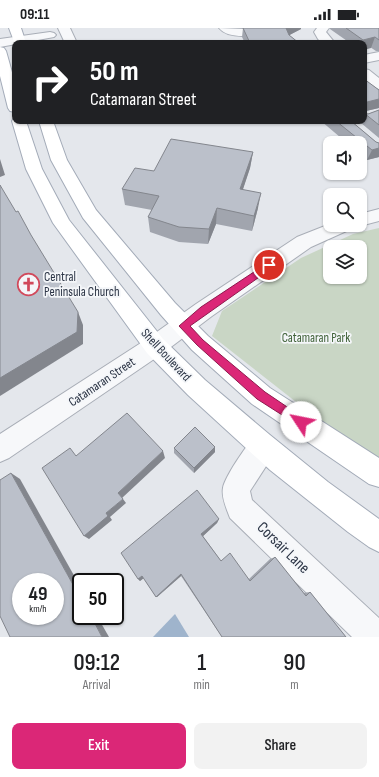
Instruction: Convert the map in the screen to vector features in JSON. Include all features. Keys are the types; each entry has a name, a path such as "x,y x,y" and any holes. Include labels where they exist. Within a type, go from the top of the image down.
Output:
{"main road":[{"path":"15,28 19,40"},
{"path":"0,51 12,97"},
{"name":"Shell Boulevard","path":"19,124 34,169 62,223 155,346 172,365 264,448 341,510 379,537"},
{"path":"47,124 59,160 89,214 200,343 261,396 379,474"}],"street":[{"path":"64,28 70,40"},
{"path":"225,28 229,31 244,33 278,28"},
{"path":"323,28 320,32 326,40"},
{"path":"29,40 50,35"},
{"path":"0,43 12,42"},
{"path":"367,58 379,56"},
{"path":"367,75 379,85"},
{"path":"367,218 379,215"},
{"name":"Catamaran Street","path":"0,450 155,346 204,310 304,242 328,232"},
{"name":"Corsair Lane","path":"264,448 251,464 236,489 240,508 374,637"}],"green space":[{"name":"Catamaran Park","path":"379,228 379,458 319,420 212,336 222,311 301,258 323,248 323,284 367,284 367,240 340,240 353,234"}],"water":[{"path":"175,614 189,637 153,637"}],"building":[{"path":"243,28 286,28 289,35 295,40 249,40"},
{"path":"346,28 379,28 379,40 375,37 363,40"},
{"path":"367,81 379,90 379,99 367,102"},
{"path":"379,110 379,125 367,115"},
{"path":"340,124 355,124 379,143 379,148 372,150 367,146 367,136 355,136"},
{"path":"171,139 253,152 240,189 261,193 254,216 217,208 209,229 179,227 148,217 159,196 122,189 135,168 154,171"},
{"name":"Central Peninsula Church","path":"0,185 16,212 18,211 78,312 77,332 0,378"},
{"path":"127,413 163,451 118,493 123,499 106,513 108,516 84,536 42,468 70,448 76,456"},
{"path":"195,427 215,447 194,468 174,448"},
{"path":"11,473 72,583 72,625 96,625 102,637 10,637 0,616 0,480"},
{"path":"197,490 219,519 201,534 221,561 230,553 250,581 275,557 306,596 310,592 346,637 222,637 181,574 156,597 142,576 138,579 121,553"}],"place":[{"name":"Central Peninsula Church","path":"29,284"}],"route":[{"path":"269,265 204,310 184,326 200,343 261,396 301,422"}]}
